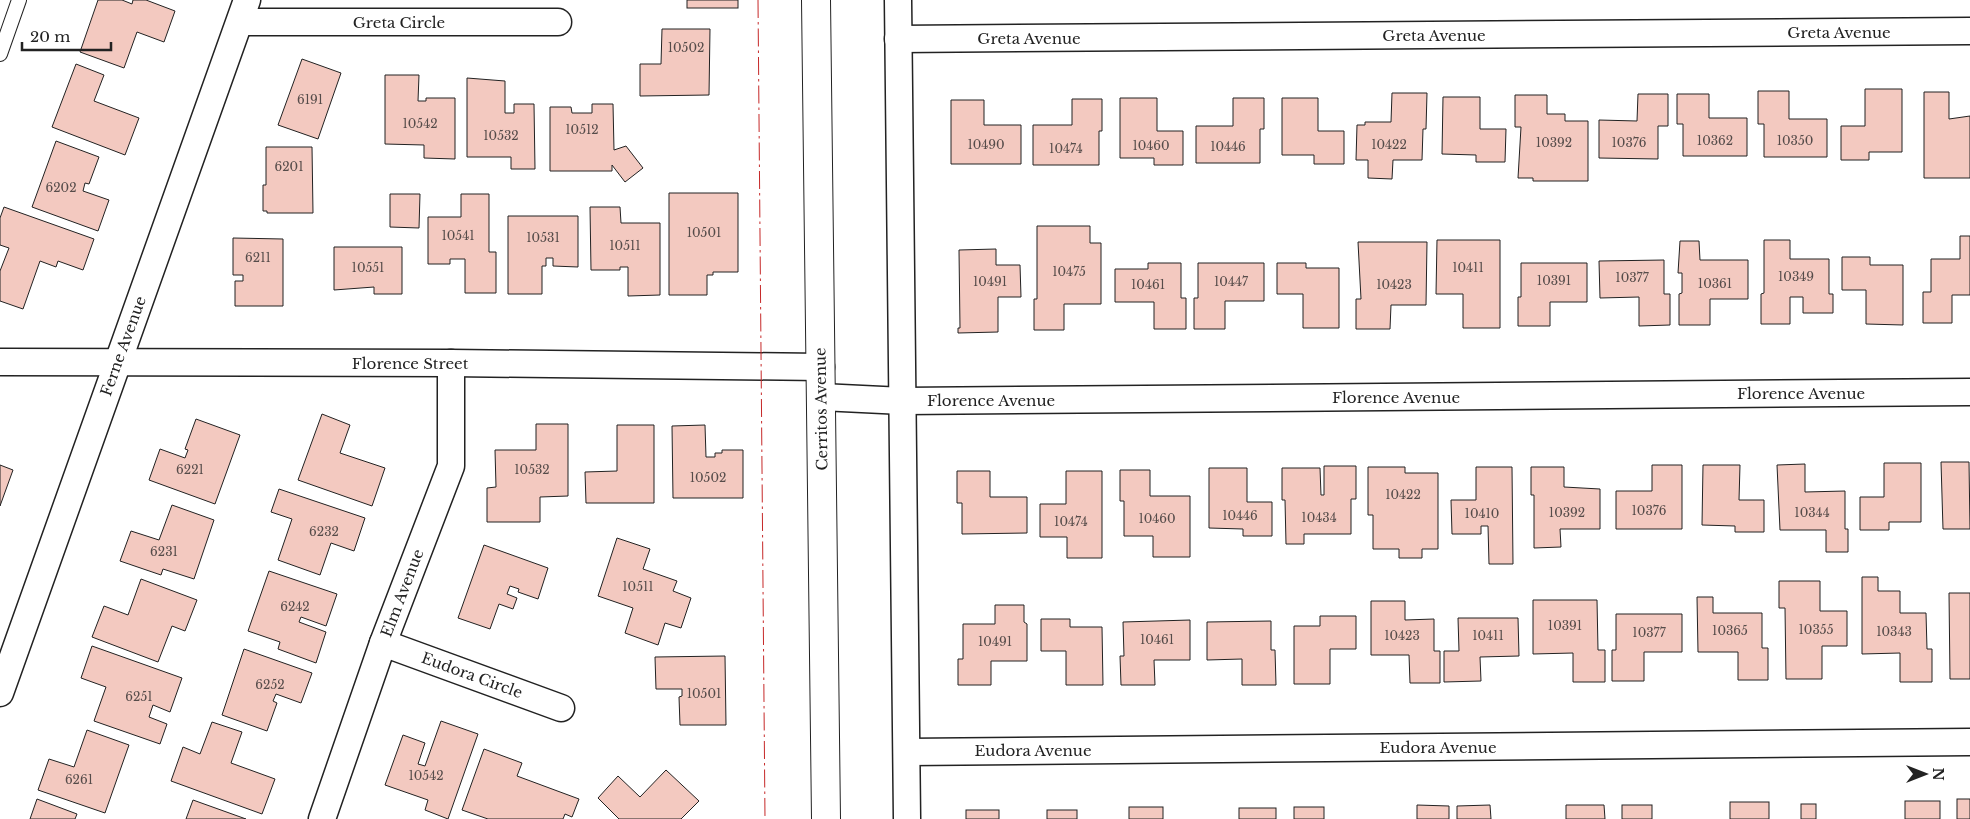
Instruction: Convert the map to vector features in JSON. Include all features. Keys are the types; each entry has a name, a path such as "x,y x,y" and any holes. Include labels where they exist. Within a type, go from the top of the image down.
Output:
{"main road":[{"name":"Cerritos Avenue","path":"816,0 826,819"}],"street":[{"path":"898,0 907,819"},
{"name":"Greta Circle","path":"244,11 558,22"},
{"name":"Ferne Avenue","path":"0,693 116,363 244,11"},
{"name":"Greta Avenue","path":"898,39 1970,31"},
{"name":"Florence Street","path":"0,362 450,363 821,367"},
{"name":"Elm Avenue","path":"322,819 384,643 450,466 450,363"},
{"name":"Florence Avenue","path":"822,397 903,401 1970,392"},
{"name":"Eudora Circle","path":"384,643 561,708"},
{"name":"Eudora Avenue","path":"907,752 1970,742"}],"lane":[{"path":"0,54 19,0"}],"building":[{"path":"98,0 122,0 132,4 133,0 146,0 175,11 164,42 137,32 124,68 80,52"},
{"path":"687,0 738,0 738,8 687,8"},
{"path":"662,29 710,29 709,95 640,96 640,64 661,64"},
{"path":"302,59 341,73 318,139 278,125"},
{"path":"76,64 104,75 94,101 139,118 125,155 52,127"},
{"path":"385,75 419,75 418,101 426,101 426,98 455,98 455,159 424,158 424,145 385,144"},
{"path":"467,78 505,81 505,113 514,113 514,104 534,104 535,169 511,169 511,157 467,157"},
{"path":"1865,89 1902,89 1902,152 1869,152 1869,160 1841,160 1841,126 1865,126"},
{"path":"1758,91 1789,91 1789,119 1827,119 1827,157 1764,157 1764,124 1758,124"},
{"path":"1924,92 1949,92 1949,119 1970,116 1970,178 1924,178"},
{"path":"1392,93 1427,93 1426,129 1423,129 1422,160 1393,160 1392,179 1368,178 1368,160 1356,160 1357,125 1365,125 1365,122 1391,122"},
{"path":"1638,94 1668,94 1668,126 1658,126 1658,159 1599,158 1599,120 1637,121"},
{"path":"1677,94 1709,94 1709,118 1747,118 1747,156 1683,156 1683,124 1677,124"},
{"path":"1515,95 1547,95 1547,114 1565,114 1565,121 1588,121 1588,181 1533,181 1533,178 1518,178 1521,127 1515,127"},
{"path":"1443,97 1480,97 1480,129 1506,129 1505,162 1476,162 1476,155 1442,154"},
{"path":"1120,98 1157,98 1157,131 1183,131 1183,165 1154,165 1154,158 1120,158"},
{"path":"1233,98 1264,98 1264,129 1260,129 1260,163 1196,163 1196,126 1233,126"},
{"path":"1282,98 1318,98 1318,131 1344,131 1344,164 1314,164 1314,155 1282,155"},
{"path":"1072,99 1102,99 1102,131 1099,131 1099,165 1033,165 1033,125 1072,125"},
{"path":"951,100 984,100 984,125 1021,125 1021,164 951,164"},
{"path":"592,104 613,104 614,150 626,146 643,168 625,182 612,165 612,171 550,171 550,107 571,107 572,113 592,113"},
{"path":"56,141 99,157 89,184 85,183 83,191 109,200 98,231 32,207"},
{"path":"266,147 312,147 313,213 267,213 267,211 263,211 263,185 266,185"},
{"path":"669,193 738,193 738,272 713,272 713,275 707,275 707,295 669,295"},
{"path":"390,194 420,194 419,228 390,227"},
{"path":"461,194 489,194 489,252 496,252 496,293 465,293 465,259 450,259 450,264 428,264 428,217 461,217"},
{"path":"4,207 94,239 83,270 58,261 56,267 40,261 23,309 0,301 0,271 9,248 0,245 0,218"},
{"path":"590,207 620,207 621,223 660,223 660,295 628,296 628,267 620,267 620,270 591,270"},
{"path":"508,216 578,216 578,267 553,266 553,258 546,258 546,266 542,266 542,294 508,294"},
{"path":"1037,226 1090,226 1090,243 1101,243 1101,304 1064,304 1064,330 1034,330 1034,299 1037,299"},
{"path":"1960,236 1970,236 1970,295 1952,295 1952,323 1923,323 1923,292 1931,292 1931,259 1960,259"},
{"path":"233,238 283,239 283,306 235,306 235,281 243,281 243,275 233,275"},
{"path":"1437,240 1500,240 1500,328 1463,328 1463,294 1436,294"},
{"path":"1764,240 1790,240 1790,259 1829,259 1829,294 1833,294 1833,313 1803,313 1803,297 1790,297 1790,324 1761,324 1761,294 1764,293"},
{"path":"1680,241 1699,241 1700,260 1748,260 1748,299 1710,299 1710,325 1679,325 1679,294 1682,293 1682,273 1678,273"},
{"path":"1358,242 1427,242 1426,305 1391,305 1390,329 1356,329 1356,299 1361,299"},
{"path":"334,247 402,247 402,294 374,294 374,287 334,290"},
{"path":"996,249 996,265 1020,265 1021,297 998,297 998,332 958,333 958,328 960,328 959,250"},
{"path":"1842,257 1870,257 1870,265 1903,265 1903,325 1866,324 1866,290 1842,290"},
{"path":"1664,260 1664,294 1670,294 1670,325 1639,326 1639,297 1600,298 1599,261"},
{"path":"1148,263 1181,263 1181,298 1186,298 1186,329 1154,329 1154,302 1115,302 1115,269 1148,269"},
{"path":"1198,263 1264,263 1264,301 1225,301 1225,329 1194,329 1194,298 1198,298"},
{"path":"1277,263 1306,263 1306,268 1339,268 1339,328 1303,328 1303,294 1277,294"},
{"path":"1521,263 1587,263 1587,302 1550,302 1550,326 1518,326 1518,297 1521,297"},
{"path":"322,414 350,425 340,453 385,468 372,506 298,480"},
{"path":"196,419 240,435 215,504 149,480 160,449 185,458 188,450 185,449"},
{"path":"536,424 568,424 568,496 540,497 540,522 487,522 487,488 496,487 495,450 536,450"},
{"path":"617,425 654,425 654,503 586,503 585,472 617,471"},
{"path":"705,425 706,457 715,457 715,453 722,453 722,450 743,450 743,498 673,498 672,426"},
{"path":"1941,462 1969,462 1970,529 1943,529"},
{"path":"1884,463 1921,463 1921,522 1889,522 1889,530 1860,530 1860,497 1884,497"},
{"path":"1805,464 1805,492 1845,491 1845,529 1848,529 1848,552 1826,552 1826,530 1780,530 1777,465"},
{"path":"0,465 13,470 0,506"},
{"path":"1652,465 1682,465 1682,529 1616,529 1616,491 1652,491"},
{"path":"1703,465 1740,465 1739,500 1764,500 1764,532 1735,532 1735,526 1702,525"},
{"path":"1324,466 1356,466 1356,499 1351,499 1351,534 1304,534 1304,544 1286,544 1285,500 1282,500 1282,468 1320,468 1321,495 1324,495"},
{"path":"1368,467 1405,467 1405,473 1438,473 1438,549 1422,549 1422,558 1399,558 1399,549 1373,549 1373,515 1368,515"},
{"path":"1476,467 1512,467 1513,564 1489,564 1488,526 1481,526 1481,534 1452,534 1451,500 1476,500"},
{"path":"1531,467 1564,467 1564,487 1600,489 1600,529 1560,529 1561,547 1534,548 1534,495 1531,495"},
{"path":"1209,468 1247,468 1247,502 1272,502 1272,536 1243,536 1243,529 1209,528"},
{"path":"1120,470 1150,470 1150,496 1190,496 1190,557 1153,557 1153,536 1124,536 1124,501 1120,501"},
{"path":"957,471 990,471 990,497 1027,497 1027,533 962,534 962,503 957,503"},
{"path":"1066,471 1102,471 1102,558 1067,558 1067,537 1040,537 1040,504 1066,504"},
{"path":"279,489 365,518 354,551 331,543 320,575 278,560 292,519 271,512"},
{"path":"172,505 214,520 194,579 163,569 161,575 120,561 131,531 159,540"},
{"path":"617,538 650,549 643,569 677,581 673,591 691,598 681,628 665,623 658,645 625,633 633,608 598,596"},
{"path":"484,545 548,568 538,599 518,592 519,589 510,586 507,594 517,598 513,609 499,604 490,629 458,618"},
{"path":"269,571 337,594 326,626 301,617 299,622 326,632 316,663 278,649 280,642 248,631"},
{"path":"1862,577 1878,577 1878,591 1900,591 1900,613 1926,613 1927,649 1932,649 1932,682 1900,682 1900,653 1862,654"},
{"path":"141,579 197,600 185,631 172,626 158,662 92,637 104,606 128,615"},
{"path":"1779,581 1820,581 1820,611 1847,611 1847,646 1822,646 1822,679 1786,679 1785,608 1779,608"},
{"path":"1949,593 1970,593 1970,679 1950,679"},
{"path":"1697,597 1713,597 1713,613 1762,613 1762,648 1768,648 1768,680 1738,680 1738,652 1698,652"},
{"path":"1533,600 1597,600 1598,650 1605,650 1605,682 1573,682 1573,653 1533,654"},
{"path":"1371,601 1405,601 1405,620 1434,619 1434,651 1440,651 1440,683 1410,683 1409,655 1371,655"},
{"path":"995,605 1024,605 1024,622 1027,624 1027,661 991,661 991,685 958,685 958,659 963,659 963,624 995,624"},
{"path":"1616,614 1682,614 1682,652 1644,652 1644,681 1612,681 1612,650 1616,650"},
{"path":"1320,616 1356,616 1356,649 1330,649 1330,684 1294,684 1294,626 1320,626"},
{"path":"1458,618 1518,618 1519,656 1480,657 1481,681 1444,682 1444,651 1459,651"},
{"path":"1041,619 1070,619 1070,627 1102,627 1103,685 1066,685 1066,651 1041,651"},
{"path":"1190,620 1190,660 1154,660 1155,685 1121,685 1120,656 1124,656 1123,622"},
{"path":"1271,621 1271,650 1275,650 1276,685 1242,685 1242,659 1207,660 1207,622"},
{"path":"92,646 182,678 170,712 153,705 149,717 167,724 160,744 94,721 106,687 81,678"},
{"path":"244,649 312,673 301,703 276,694 273,701 277,703 267,731 222,715"},
{"path":"725,656 726,725 680,725 679,697 682,696 682,689 656,689 655,657"},
{"path":"441,721 478,734 448,819 425,810 428,800 385,785 403,735 425,743 418,764 425,766"},
{"path":"212,722 242,732 231,763 275,779 262,814 171,781 183,747 200,754"},
{"path":"87,730 129,745 105,813 38,790 49,759 74,767"},
{"path":"484,749 522,763 517,776 579,799 572,817 565,814 563,819 488,819 462,810"},
{"path":"666,770 699,801 681,819 619,819 598,798 618,776 640,797"},
{"path":"37,799 77,814 75,819 30,819"},
{"path":"1957,799 1970,799 1970,819 1957,819"},
{"path":"193,800 246,819 186,819"},
{"path":"1905,801 1940,801 1940,819 1905,819"},
{"path":"1730,802 1769,802 1769,819 1730,819"},
{"path":"1801,804 1816,804 1816,819 1801,819"},
{"path":"1417,805 1449,806 1449,819 1417,819"},
{"path":"1490,805 1491,819 1457,819 1457,806"},
{"path":"1566,805 1604,805 1605,819 1566,819"},
{"path":"1622,805 1652,805 1652,819 1622,819"},
{"path":"1129,807 1163,807 1163,819 1129,819"},
{"path":"1294,807 1324,807 1324,819 1294,819"},
{"path":"1239,808 1276,808 1276,819 1239,819"},
{"path":"966,810 999,810 999,819 966,819"},
{"path":"1047,810 1077,810 1077,819 1047,819"}],"power":[{"path":"758,0 765,819"}]}
